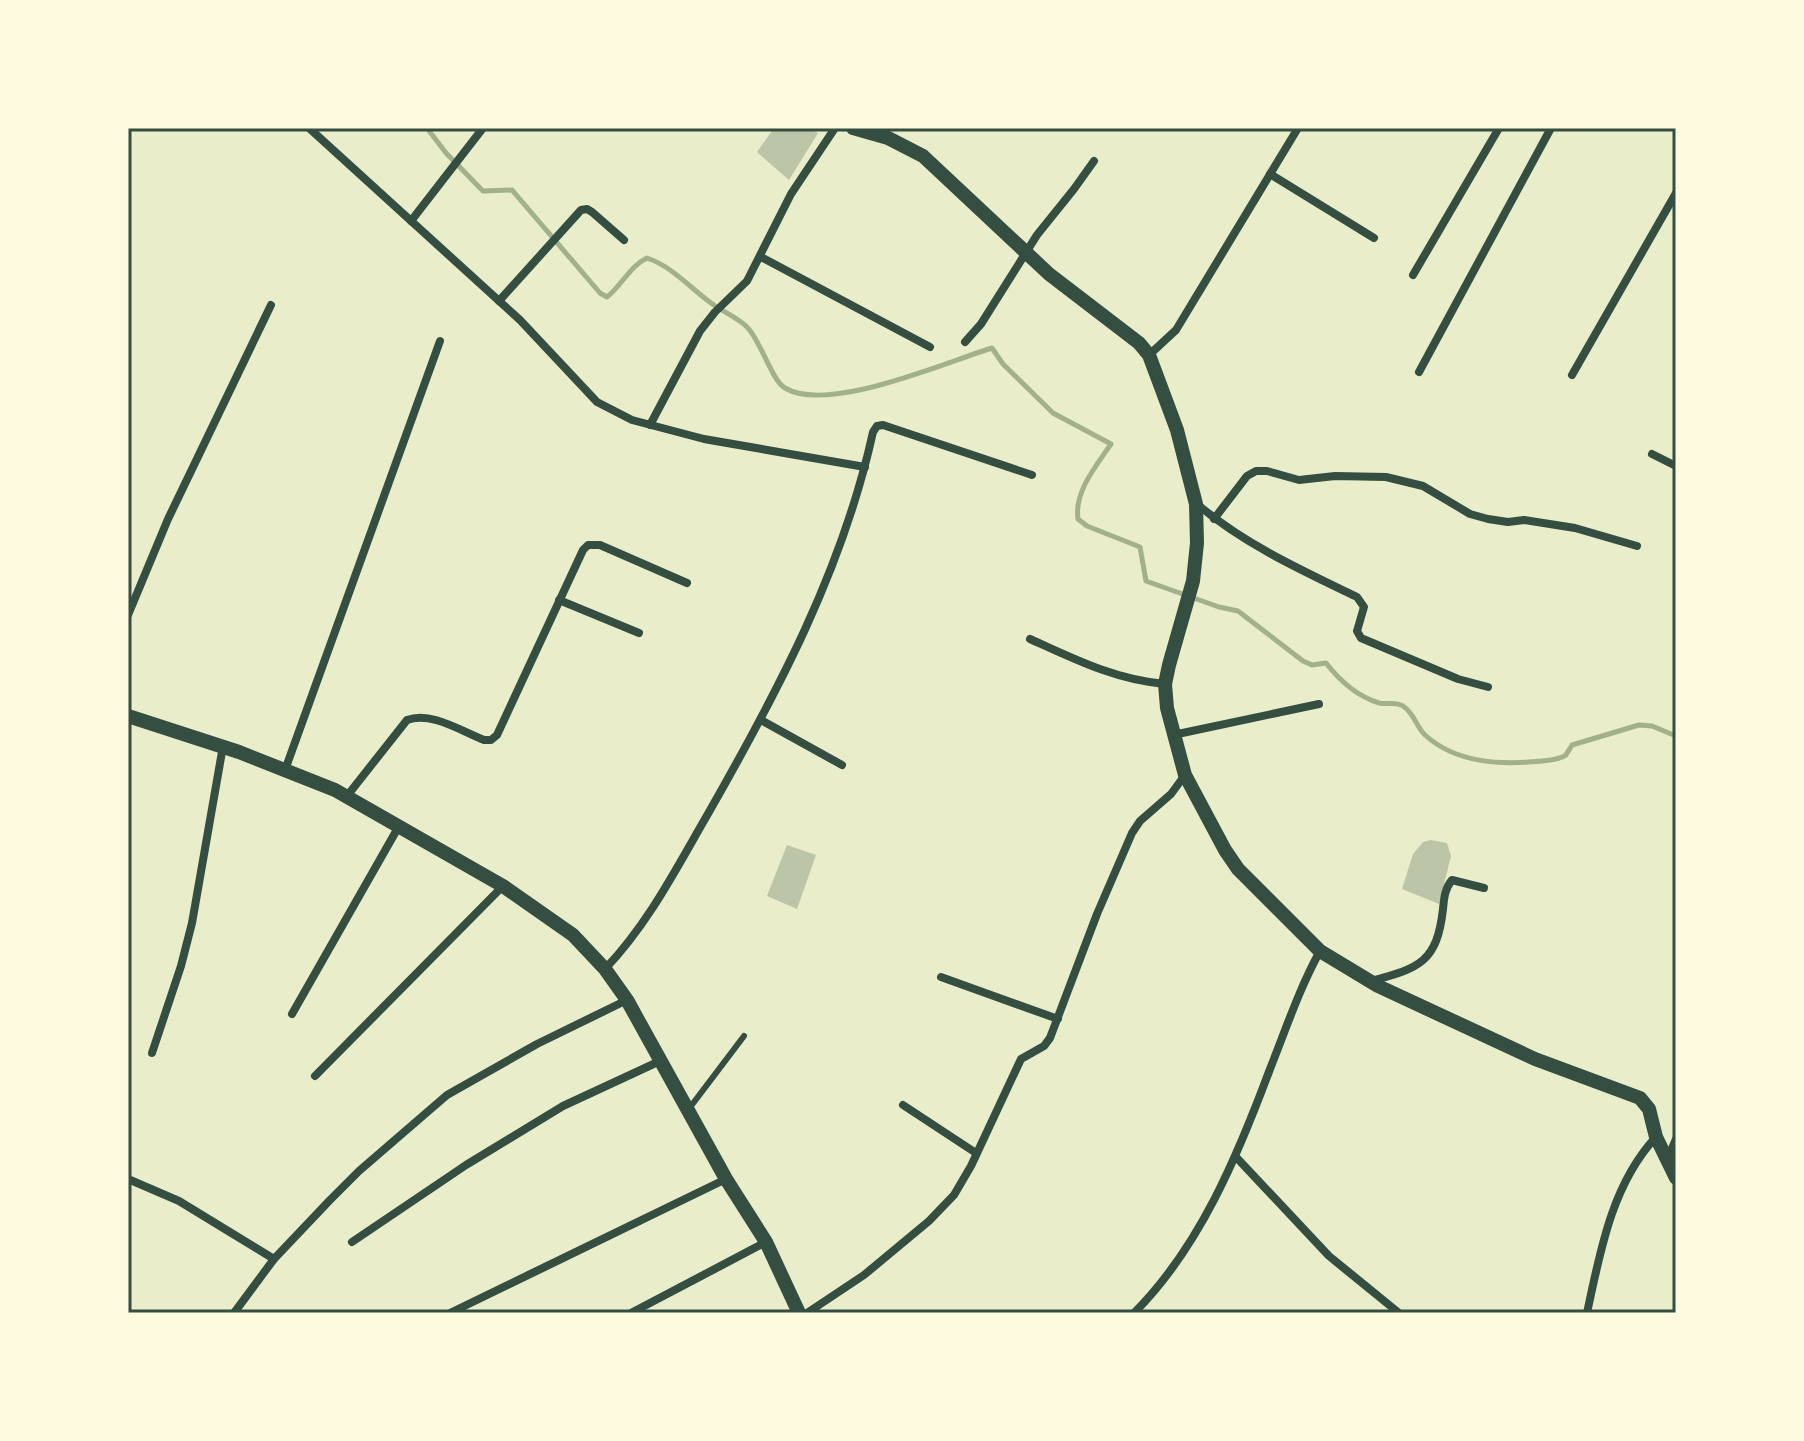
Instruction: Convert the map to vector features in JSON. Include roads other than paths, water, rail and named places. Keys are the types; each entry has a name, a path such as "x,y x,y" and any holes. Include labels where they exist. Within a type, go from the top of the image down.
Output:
{"street":[{"path":"309,128 499,301 547,347 597,402 632,420 650,425 759,450 865,467"},
{"path":"411,221 483,128"},
{"path":"650,425 700,331 747,281 791,194 835,128"},
{"path":"853,128 888,138 923,156 1049,274 1139,343 1149,355 1177,430 1196,504 1197,543 1191,588 1165,684 1172,735 1185,775 1211,827 1238,869 1320,951 1371,981 1535,1059 1640,1098 1649,1109 1656,1137 1676,1178"},
{"path":"1149,355 1176,330 1298,128"},
{"path":"1413,275 1499,128"},
{"path":"1419,372 1551,128"},
{"path":"965,342 981,324 1045,224 1094,161"},
{"path":"1270,174 1374,238"},
{"path":"1572,375 1676,193"},
{"path":"499,301 581,210 587,209 624,240"},
{"path":"761,257 930,347"},
{"path":"128,615 168,519 271,305"},
{"path":"285,770 440,341"},
{"path":"605,969 650,915 761,720 836,557 853,512 877,426 883,425 1032,475"},
{"path":"1652,454 1676,466"},
{"path":"1214,519 1247,476 1256,471 1299,480 1335,476 1386,477 1423,486 1470,514 1488,519 1508,522 1524,520 1575,528 1637,546"},
{"path":"1196,504 1214,519 1299,570 1357,597 1364,607 1357,631 1361,638 1458,679 1488,687"},
{"path":"347,796 407,720 417,716 428,717 484,740 491,740 497,735 588,545 600,545 687,583"},
{"path":"559,600 639,633"},
{"path":"1030,639 1103,672 1165,684"},
{"path":"1172,735 1319,704"},
{"path":"128,716 223,746 347,796 503,886 573,935 605,969 627,1000 726,1179 766,1242 799,1313"},
{"path":"761,720 842,765"},
{"path":"152,1053 192,923 223,746"},
{"path":"807,1313 864,1275 929,1221 954,1195 1021,1059 1044,1046 1058,1019 1097,914 1132,833 1140,821 1171,794 1185,775"},
{"path":"292,1014 399,826"},
{"path":"1371,981 1404,973 1421,963 1432,951 1442,929 1445,896 1452,880 1484,888"},
{"path":"315,1076 503,886"},
{"path":"1134,1313 1158,1289 1180,1259 1236,1157 1303,981 1320,951"},
{"path":"941,977 1058,1019"},
{"path":"234,1313 274,1259 359,1171 447,1095 537,1044 627,1000"},
{"path":"352,1242 466,1165 563,1106 660,1061"},
{"path":"903,1105 976,1153"},
{"path":"1587,1313 1607,1226 1629,1173 1643,1150 1656,1137"},
{"path":"1667,1160 1676,1139"},
{"path":"1236,1157 1329,1256 1399,1313"},
{"path":"128,1179 179,1201 274,1259"},
{"path":"450,1313 726,1179"},
{"path":"631,1313 766,1242"}],"lane":[{"path":"687,1111 744,1036"}],"waterway":[{"path":"427,128 446,153 483,191 512,190 600,293 607,297 647,258 656,262 747,327 785,388 804,394 829,395 857,390 918,374 992,348 1003,364 1053,413 1111,444 1083,489 1078,519 1087,526 1140,547 1146,581 1238,611 1303,661 1312,665 1326,663 1356,692 1379,703 1403,706 1425,735 1451,752 1480,760 1527,762 1560,758 1572,745 1639,725 1652,726 1676,736"}]}
